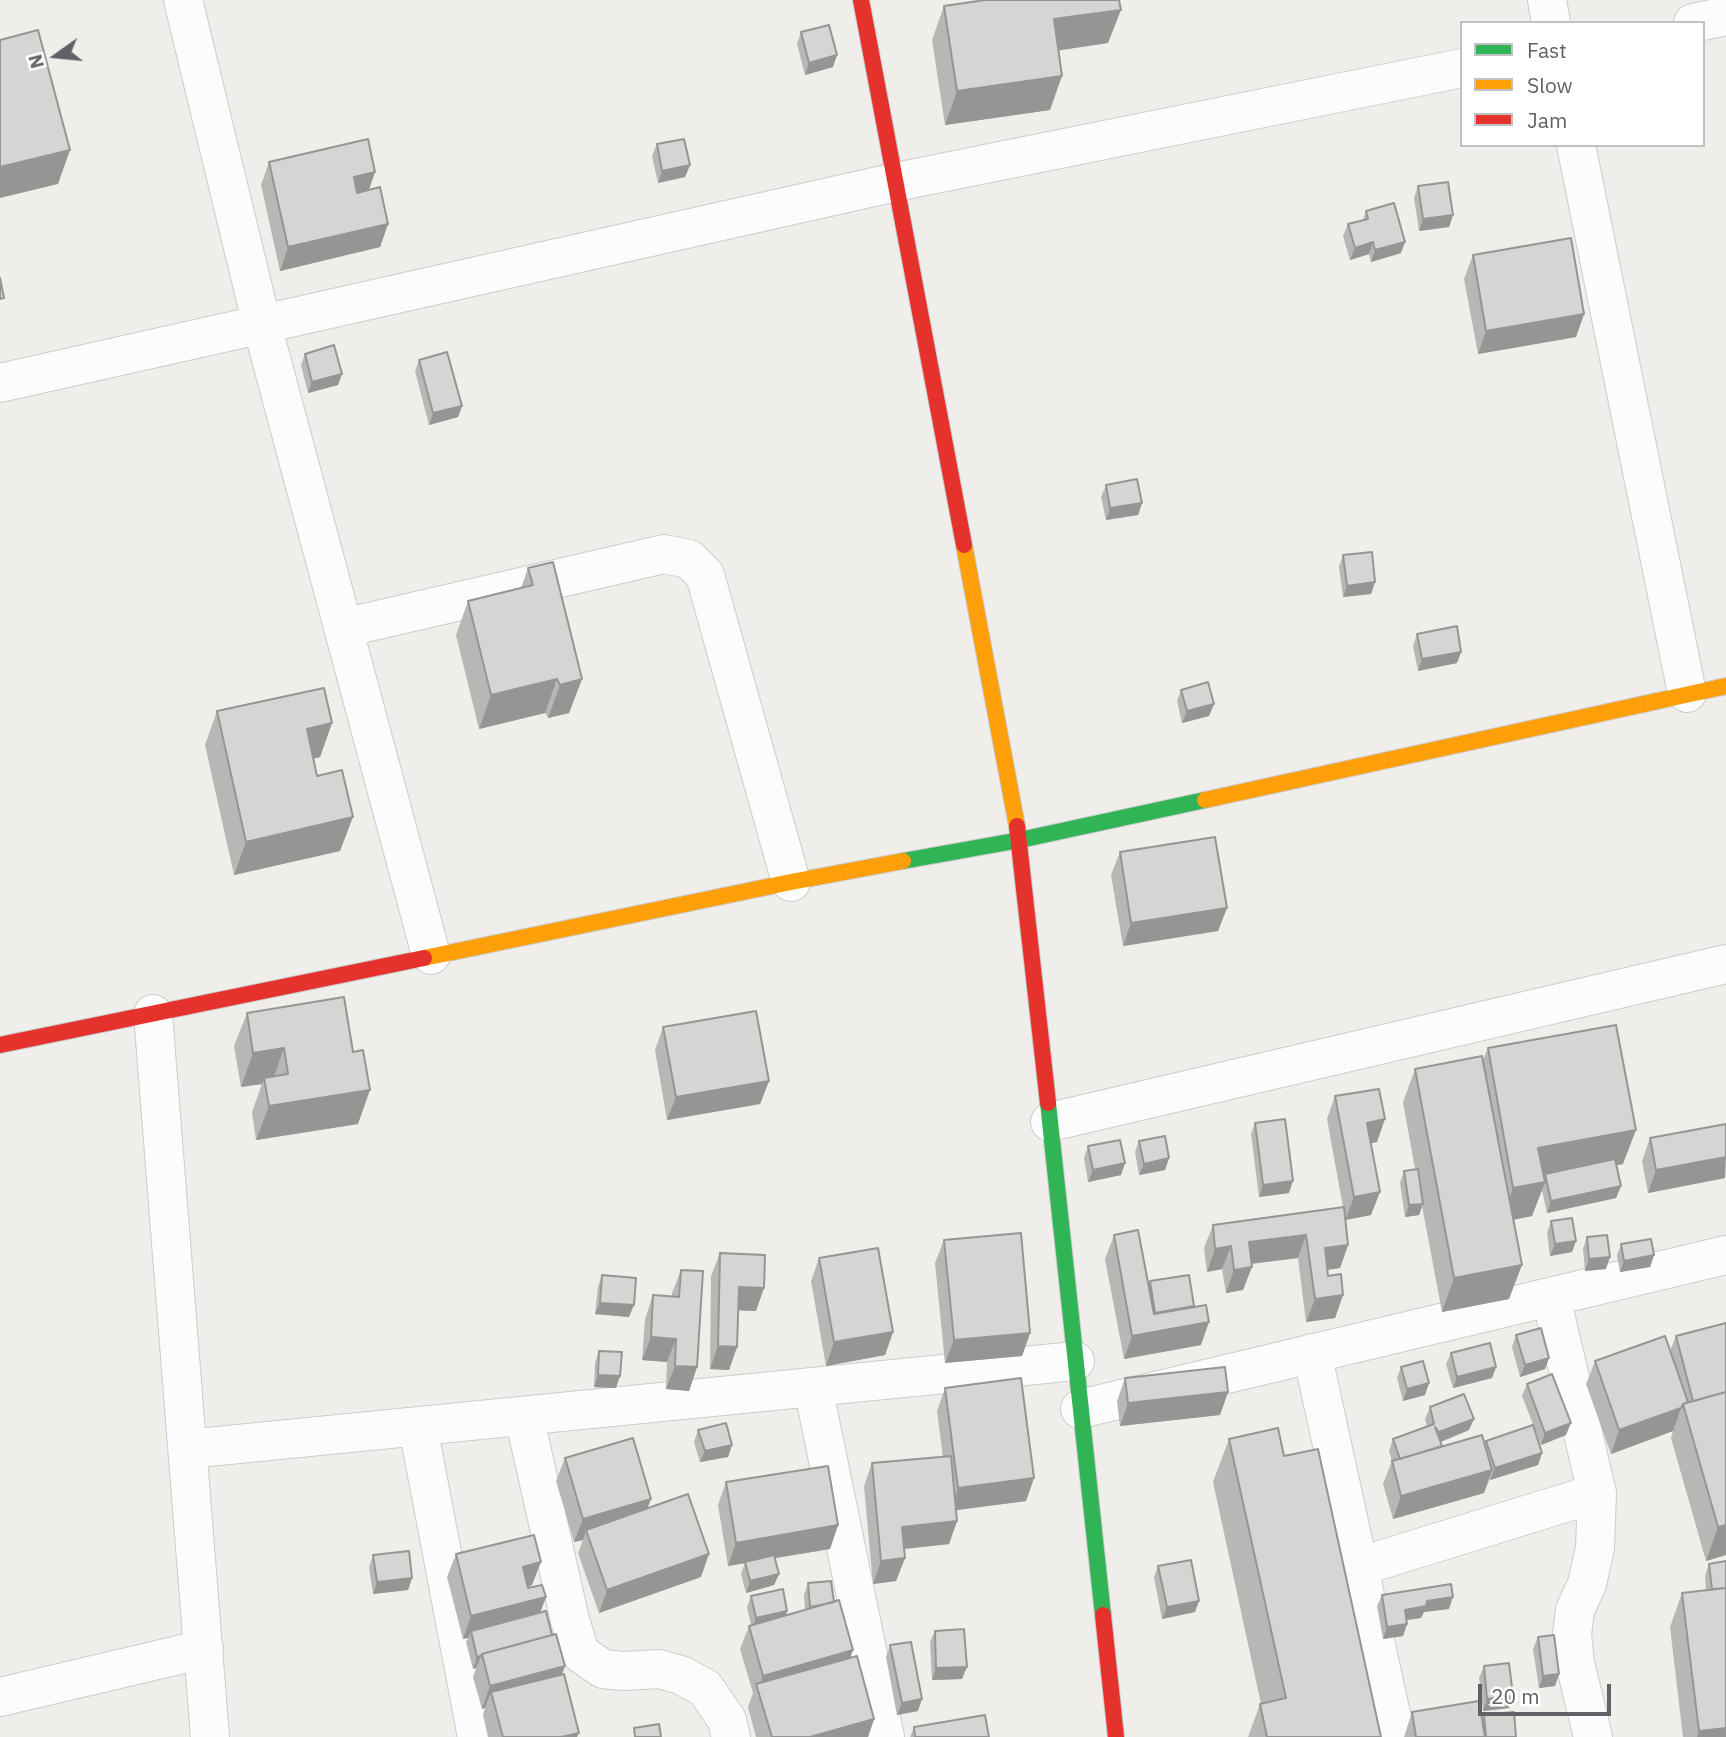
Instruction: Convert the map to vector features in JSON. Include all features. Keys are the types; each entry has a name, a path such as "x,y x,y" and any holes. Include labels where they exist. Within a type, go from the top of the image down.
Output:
{"street":[{"path":"183,0 262,325 430,955"},
{"path":"861,0 1020,840 1116,1737"},
{"path":"1546,0 1551,21"},
{"path":"1702,21 1726,16"},
{"path":"0,383 896,182 1460,68"},
{"path":"1576,147 1687,694"},
{"path":"343,628 664,554 689,559 705,575 791,882"},
{"path":"0,1045 791,882 1020,840 1726,686"},
{"path":"1050,1122 1726,964"},
{"path":"153,1014 210,1737"},
{"path":"1080,1409 1726,1255"},
{"path":"1551,1297 1597,1493 1595,1548 1587,1584 1575,1610 1572,1634 1575,1663 1593,1737"},
{"path":"1312,1353 1395,1737"},
{"path":"188,1449 1075,1361"},
{"path":"813,1387 885,1737"},
{"path":"524,1416 570,1620 580,1653 603,1669 659,1669 681,1675 705,1688 727,1720 731,1737"},
{"path":"418,1427 477,1737"},
{"path":"1358,1567 1597,1493"},
{"path":"0,1697 204,1649"}],"building":[{"path":"985,0 1119,0 1121,10 1054,19 1062,76 957,91 944,6"},
{"path":"829,25 837,55 809,63 801,32"},
{"path":"38,30 70,150 0,167 0,40"},
{"path":"368,139 375,172 354,177 357,193 380,187 388,224 288,247 269,162"},
{"path":"684,139 690,165 662,171 657,144"},
{"path":"1448,182 1453,215 1423,219 1418,186"},
{"path":"1394,203 1405,242 1375,250 1373,242 1355,248 1348,224 1368,219 1366,211"},
{"path":"1571,238 1584,314 1486,331 1473,255"},
{"path":"0,278 4,298 0,299"},
{"path":"334,345 342,374 312,382 305,354"},
{"path":"447,352 462,406 433,413 419,360"},
{"path":"1137,479 1142,503 1110,508 1106,485"},
{"path":"1372,552 1375,582 1347,586 1343,555"},
{"path":"553,562 582,679 560,685 557,679 491,695 468,601 533,585 528,568"},
{"path":"1457,626 1461,652 1422,659 1417,634"},
{"path":"1208,682 1214,704 1187,711 1181,690"},
{"path":"324,688 332,723 307,729 317,776 342,770 353,817 246,842 217,711"},
{"path":"1215,837 1227,908 1131,923 1120,852"},
{"path":"344,997 353,1052 363,1050 370,1090 269,1106 264,1078 288,1074 284,1048 253,1053 247,1013"},
{"path":"756,1011 769,1081 676,1097 663,1027"},
{"path":"1616,1025 1636,1130 1538,1148 1545,1182 1513,1188 1488,1048"},
{"path":"1482,1056 1522,1265 1454,1278 1415,1069"},
{"path":"1379,1089 1385,1119 1367,1123 1380,1192 1354,1197 1335,1096"},
{"path":"1285,1119 1293,1181 1263,1185 1255,1123"},
{"path":"1726,1124 1726,1157 1656,1170 1650,1138"},
{"path":"1165,1136 1169,1158 1144,1164 1139,1141"},
{"path":"1120,1140 1125,1163 1093,1170 1088,1146"},
{"path":"1615,1159 1621,1186 1551,1201 1545,1174"},
{"path":"1418,1169 1423,1204 1409,1205 1404,1171"},
{"path":"1344,1207 1348,1245 1325,1248 1328,1276 1341,1274 1343,1295 1315,1299 1306,1235 1249,1242 1252,1267 1234,1270 1231,1246 1215,1249 1213,1225"},
{"path":"1572,1218 1576,1241 1555,1244 1551,1221"},
{"path":"1138,1230 1154,1314 1206,1305 1209,1322 1132,1336 1114,1235"},
{"path":"1021,1233 1030,1333 954,1340 944,1240"},
{"path":"1607,1235 1610,1257 1589,1259 1587,1237"},
{"path":"1651,1239 1654,1255 1624,1261 1621,1244"},
{"path":"878,1248 893,1332 834,1342 819,1258"},
{"path":"720,1253 765,1255 764,1288 739,1287 737,1347 718,1346"},
{"path":"681,1270 703,1271 697,1367 675,1366 676,1339 651,1337 653,1295 679,1297"},
{"path":"602,1275 636,1278 634,1305 600,1303"},
{"path":"1189,1275 1194,1306 1155,1313 1150,1281"},
{"path":"1726,1323 1726,1392 1693,1401 1676,1336"},
{"path":"1541,1328 1549,1358 1525,1365 1516,1335"},
{"path":"1665,1336 1688,1402 1681,1408 1619,1430 1595,1361"},
{"path":"1490,1343 1496,1367 1457,1377 1451,1353"},
{"path":"599,1351 622,1352 620,1376 598,1375"},
{"path":"1423,1361 1429,1383 1407,1389 1401,1367"},
{"path":"1225,1367 1228,1392 1128,1403 1125,1378"},
{"path":"1552,1374 1571,1423 1545,1433 1527,1384"},
{"path":"1021,1378 1034,1478 958,1488 945,1388"},
{"path":"1726,1392 1726,1525 1718,1527 1683,1404"},
{"path":"1464,1394 1474,1419 1439,1432 1435,1427 1442,1446 1400,1459 1393,1439 1434,1424 1430,1407"},
{"path":"726,1423 732,1445 705,1451 698,1430"},
{"path":"1533,1425 1542,1453 1495,1468 1486,1441"},
{"path":"1278,1428 1284,1456 1318,1449 1381,1737 1267,1737 1260,1704 1286,1698 1229,1439"},
{"path":"1482,1435 1492,1470 1401,1496 1392,1461"},
{"path":"633,1438 651,1499 583,1519 565,1458"},
{"path":"951,1456 957,1521 902,1527 905,1558 881,1561 872,1463"},
{"path":"828,1466 838,1525 736,1543 726,1482"},
{"path":"688,1494 709,1554 607,1590 586,1530"},
{"path":"534,1535 541,1562 523,1567 528,1588 542,1585 546,1597 471,1616 456,1554"},
{"path":"409,1551 412,1578 377,1582 373,1555"},
{"path":"774,1555 779,1574 750,1581 745,1562"},
{"path":"1191,1560 1199,1601 1167,1607 1158,1566"},
{"path":"1726,1561 1726,1588 1712,1589 1709,1564"},
{"path":"831,1581 834,1602 810,1607 808,1583"},
{"path":"1451,1584 1453,1597 1427,1601 1426,1606 1405,1610 1407,1624 1387,1627 1382,1595"},
{"path":"1726,1588 1726,1728 1699,1731 1682,1593"},
{"path":"783,1589 787,1611 756,1618 751,1596"},
{"path":"839,1600 853,1650 763,1676 749,1626"},
{"path":"546,1611 552,1635 477,1657 471,1631"},
{"path":"964,1629 967,1667 936,1668 935,1631"},
{"path":"556,1634 565,1666 490,1686 482,1654"},
{"path":"1554,1635 1559,1674 1543,1676 1538,1637"},
{"path":"911,1642 922,1699 902,1703 890,1645"},
{"path":"857,1656 874,1719 810,1737 772,1737 756,1684"},
{"path":"1509,1663 1513,1696 1487,1699 1484,1666"},
{"path":"564,1674 579,1733 561,1737 503,1737 491,1692"},
{"path":"1479,1701 1485,1737 1416,1737 1412,1712"},
{"path":"1514,1712 1516,1737 1486,1737 1484,1715"},
{"path":"985,1715 989,1737 915,1737 914,1727"},
{"path":"659,1724 661,1737 635,1737 634,1728"}],"traffic: fast":[{"path":"903,861 1020,840 1205,800"},
{"path":"1048,1103 1103,1615"}],"traffic: slow":[{"path":"964,545 1017,826"},
{"path":"1205,800 1726,686"},
{"path":"424,958 903,861"}],"traffic: jam":[{"path":"861,0 964,545"},
{"path":"1017,826 1048,1103"},
{"path":"0,1045 424,958"},
{"path":"1103,1615 1116,1737"}]}
